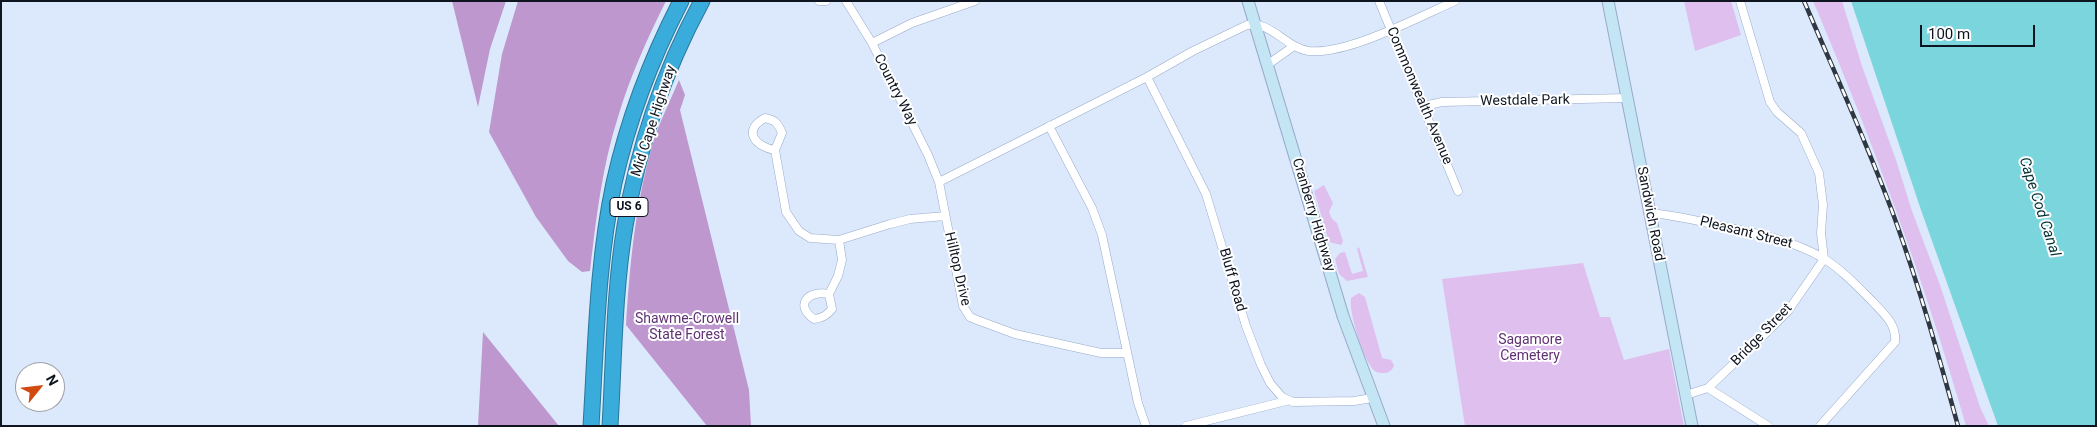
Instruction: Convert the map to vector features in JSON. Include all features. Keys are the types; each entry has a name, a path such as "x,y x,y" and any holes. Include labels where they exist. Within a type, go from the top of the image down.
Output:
{"highway":[{"name":"Mid Cape Highway","path":"610,426 621,255 632,190 643,144 671,65 702,1"},
{"name":"Mid Cape Highway","path":"591,426 604,241 614,184 628,129 647,75 678,6"}],"main road":[{"name":"Cranberry Highway","path":"1248,1 1343,316 1384,426"},
{"name":"Sandwich Road","path":"1608,1 1692,426"}],"street":[{"path":"819,1 826,1"},
{"name":"Country Way","path":"846,1 872,43 883,69 928,155 939,182"},
{"path":"872,43 912,23 975,1"},
{"name":"Commonwealth Avenue","path":"1379,1 1458,191"},
{"path":"939,182 1146,77 1193,51 1255,23 1268,28 1294,46 1308,50 1332,50 1391,29 1455,1"},
{"path":"1740,1 1770,102 1777,112 1801,133 1819,173 1822,198 1821,234 1824,259"},
{"path":"1267,65 1294,46"},
{"name":"Bluff Road","path":"1146,77 1206,194 1246,326 1260,364 1273,387 1286,400"},
{"name":"Westdale Park","path":"1424,106 1442,102 1627,98"},
{"path":"776,150 768,149 754,139 752,133 754,127 765,118 773,119 779,125 782,133 776,150 786,212 791,222 799,231 810,238 839,240 910,219 945,216"},
{"path":"1050,126 1092,208 1102,236 1138,403 1146,426"},
{"name":"Hilltop Drive","path":"939,182 963,306 970,316 985,324 1055,344 1101,354 1127,353"},
{"name":"Pleasant Street","path":"1650,213 1769,236 1793,244 1824,259 1860,289 1884,313 1893,326 1896,334 1895,342 1820,425"},
{"path":"829,294 838,276 842,260 839,240"},
{"name":"Bridge Street","path":"1686,394 1708,388 1788,310 1824,259"},
{"path":"1708,388 1768,426"},
{"path":"1186,426 1215,422 1286,400 1354,401 1372,398"}],"green space":[{"path":"452,1 506,1 490,49 478,107"},
{"path":"518,1 666,1 633,73 612,136 600,193 590,271 582,272 568,261 536,217 489,132 502,54"},
{"path":"1684,1 1731,1 1741,35 1695,51"},
{"path":"1813,1 1842,1 1862,66 1912,211 1940,285 1980,407 1989,426 1966,426 1933,317 1896,211"},
{"name":"Shawme-Crowell State Forest","path":"679,80 685,95 680,110 749,390 751,426 707,426 626,325 632,253 648,159 655,136"},
{"path":"1324,185 1333,203 1329,212 1332,219 1337,223 1343,241 1341,245 1329,242 1314,191"},
{"path":"1359,247 1368,277 1347,281 1339,274 1335,259 1340,253 1345,252 1352,274 1363,271 1357,249"},
{"name":"Sagamore Cemetery","path":"1583,263 1600,317 1610,317 1624,360 1669,349 1684,426 1465,426 1442,279"},
{"path":"1359,293 1365,297 1382,358 1391,360 1394,365 1387,373 1376,372 1372,368 1358,338 1352,314 1351,298"},
{"path":"483,332 559,426 478,426"}],"water":[{"name":"Cape Cod Canal","path":"1851,1 2096,1 2096,426 1998,426 1921,210"}],"railway":[{"path":"1804,1 1886,194 1921,298 1958,426"}]}
